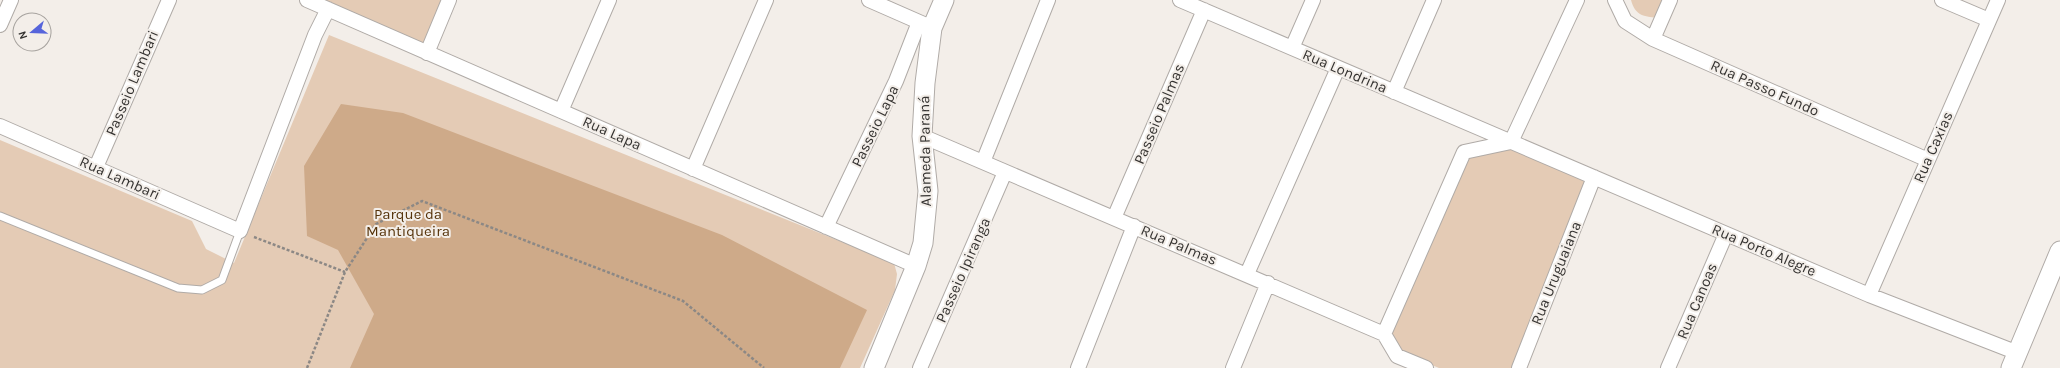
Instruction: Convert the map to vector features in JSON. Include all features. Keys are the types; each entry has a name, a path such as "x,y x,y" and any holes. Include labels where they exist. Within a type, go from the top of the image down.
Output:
{"street":[{"path":"0,25 11,0"},
{"name":"Passeio Lambari","path":"96,167 168,0"},
{"name":"Rua Lapa","path":"308,0 916,266"},
{"path":"427,53 449,0"},
{"path":"561,111 610,0"},
{"path":"693,169 766,0"},
{"path":"869,0 896,5 926,25"},
{"name":"Alameda Paraná","path":"877,367 916,266 923,242 928,191 922,136 926,25 944,0"},
{"path":"983,162 1048,0"},
{"name":"Rua Londrina","path":"1180,0 1197,5 1292,48 1511,142"},
{"path":"1292,48 1313,0"},
{"path":"1394,92 1434,0"},
{"path":"1426,368 1395,362 1384,334 1464,152 1511,142 1577,0"},
{"name":"Rua Passo Fundo","path":"1615,0 1625,21 1653,39 1928,160"},
{"path":"1653,39 1670,0"},
{"path":"1942,0 1989,20"},
{"name":"Rua Caxias","path":"1869,295 1998,0"},
{"name":"Passeio Palmas","path":"1114,218 1197,5"},
{"path":"240,231 315,35 328,9"},
{"name":"Passeio Lapa","path":"826,227 896,81 926,25"},
{"path":"1247,274 1338,68"},
{"name":"Rua Lambari","path":"0,126 240,231"},
{"name":"Rua Palmas","path":"922,136 1384,334"},
{"name":"Rua Porto Alegre","path":"1511,142 1869,295 2015,361"},
{"name":"Passeio Ipiranga","path":"920,368 1005,172"},
{"name":"Rua Uruguaiana","path":"1518,368 1594,177"},
{"path":"1078,368 1134,226"},
{"name":"Rua Canoas","path":"1668,368 1726,234"},
{"path":"2015,361 2060,251"},
{"path":"1233,368 1268,283"}],"lane":[{"path":"0,216 178,288 202,290 222,280 240,231"}],"path":[{"path":"307,368 344,272 376,224 422,201 683,301 764,368"},
{"path":"240,231 344,272"}],"green space":[{"path":"322,0 441,0 423,44"},
{"path":"1631,0 1667,0 1660,18 1641,15 1635,9"},
{"name":"Parque da Mantiqueira","path":"329,35 894,263 897,274 895,290 860,368 0,368 0,140 192,221 206,249 234,263"},
{"path":"341,104 403,113 722,235 867,310 840,368 350,368 374,314 338,250 307,236 304,166"},
{"path":"1511,148 1587,180 1512,368 1439,368 1401,352 1389,334 1466,157"}]}
